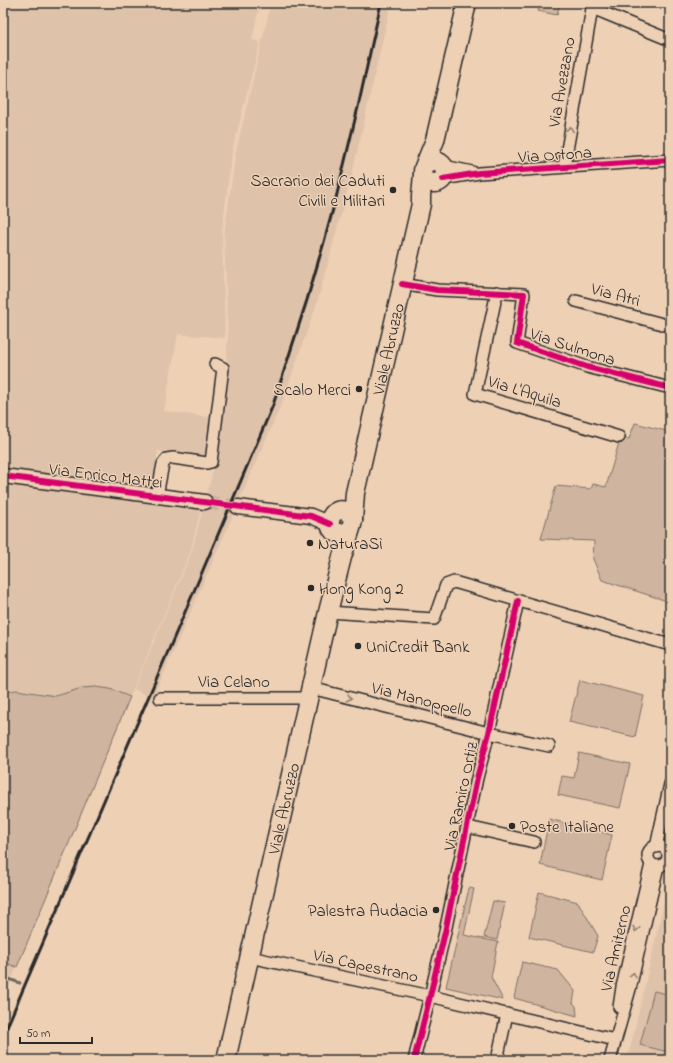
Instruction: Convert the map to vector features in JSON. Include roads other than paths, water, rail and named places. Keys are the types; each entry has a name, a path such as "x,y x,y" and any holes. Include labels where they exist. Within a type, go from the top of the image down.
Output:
{"main road":[{"name":"Viale Abruzzo","path":"226,1060 328,612 342,557 341,521 355,493 421,204 421,196 434,172 435,140 467,3"}],"street":[{"path":"592,6 670,40"},
{"name":"Via Avezzano","path":"564,167 592,6"},
{"name":"Via Ortona","path":"434,172 479,173 670,160"},
{"name":"Via Sulmona","path":"402,284 437,290 524,294 517,343 587,367 670,388"},
{"name":"Via L'Aquila","path":"497,292 475,394 619,437"},
{"name":"Via Atri","path":"576,301 670,326"},
{"path":"157,496 163,464 167,459 173,458 207,463 211,462 223,368 215,364"},
{"name":"Via Enrico Mattei","path":"3,476 205,502"},
{"path":"238,507 341,521"},
{"path":"328,612 434,619 446,585 454,582 670,645"},
{"name":"Via Ramiro Ortiz","path":"414,1060 430,996 468,827 477,778 489,732 518,601"},
{"name":"Via Manoppello","path":"310,693 549,746"},
{"name":"Via Celano","path":"160,698 310,693"},
{"path":"659,847 670,784"},
{"path":"659,847 668,854 669,859 664,864 655,865 650,861 648,856 651,850 659,847 670,816"},
{"path":"468,827 534,842"},
{"name":"Via Amiterno","path":"610,1060 630,989 655,865"},
{"name":"Via Capestrano","path":"250,957 430,996 615,1040"},
{"path":"497,1060 507,1014"}],"waterway":[{"path":"3,977 20,983"}],"tunnel":[{"path":"205,502 238,507"}],"railway":[{"path":"3,1036 273,405 307,300 336,198 381,3"}],"place":[{"name":"Sacrario dei Caduti Civili e Militari","path":"393,190"},
{"name":"Scalo Merci","path":"359,389"},
{"name":"NaturaSì","path":"310,543"},
{"name":"Hong Kong 2","path":"311,588"},
{"name":"UniCredit Bank","path":"358,646"},
{"name":"Poste Italiane","path":"512,826"},
{"name":"Palestra Audacia","path":"436,910"}]}
